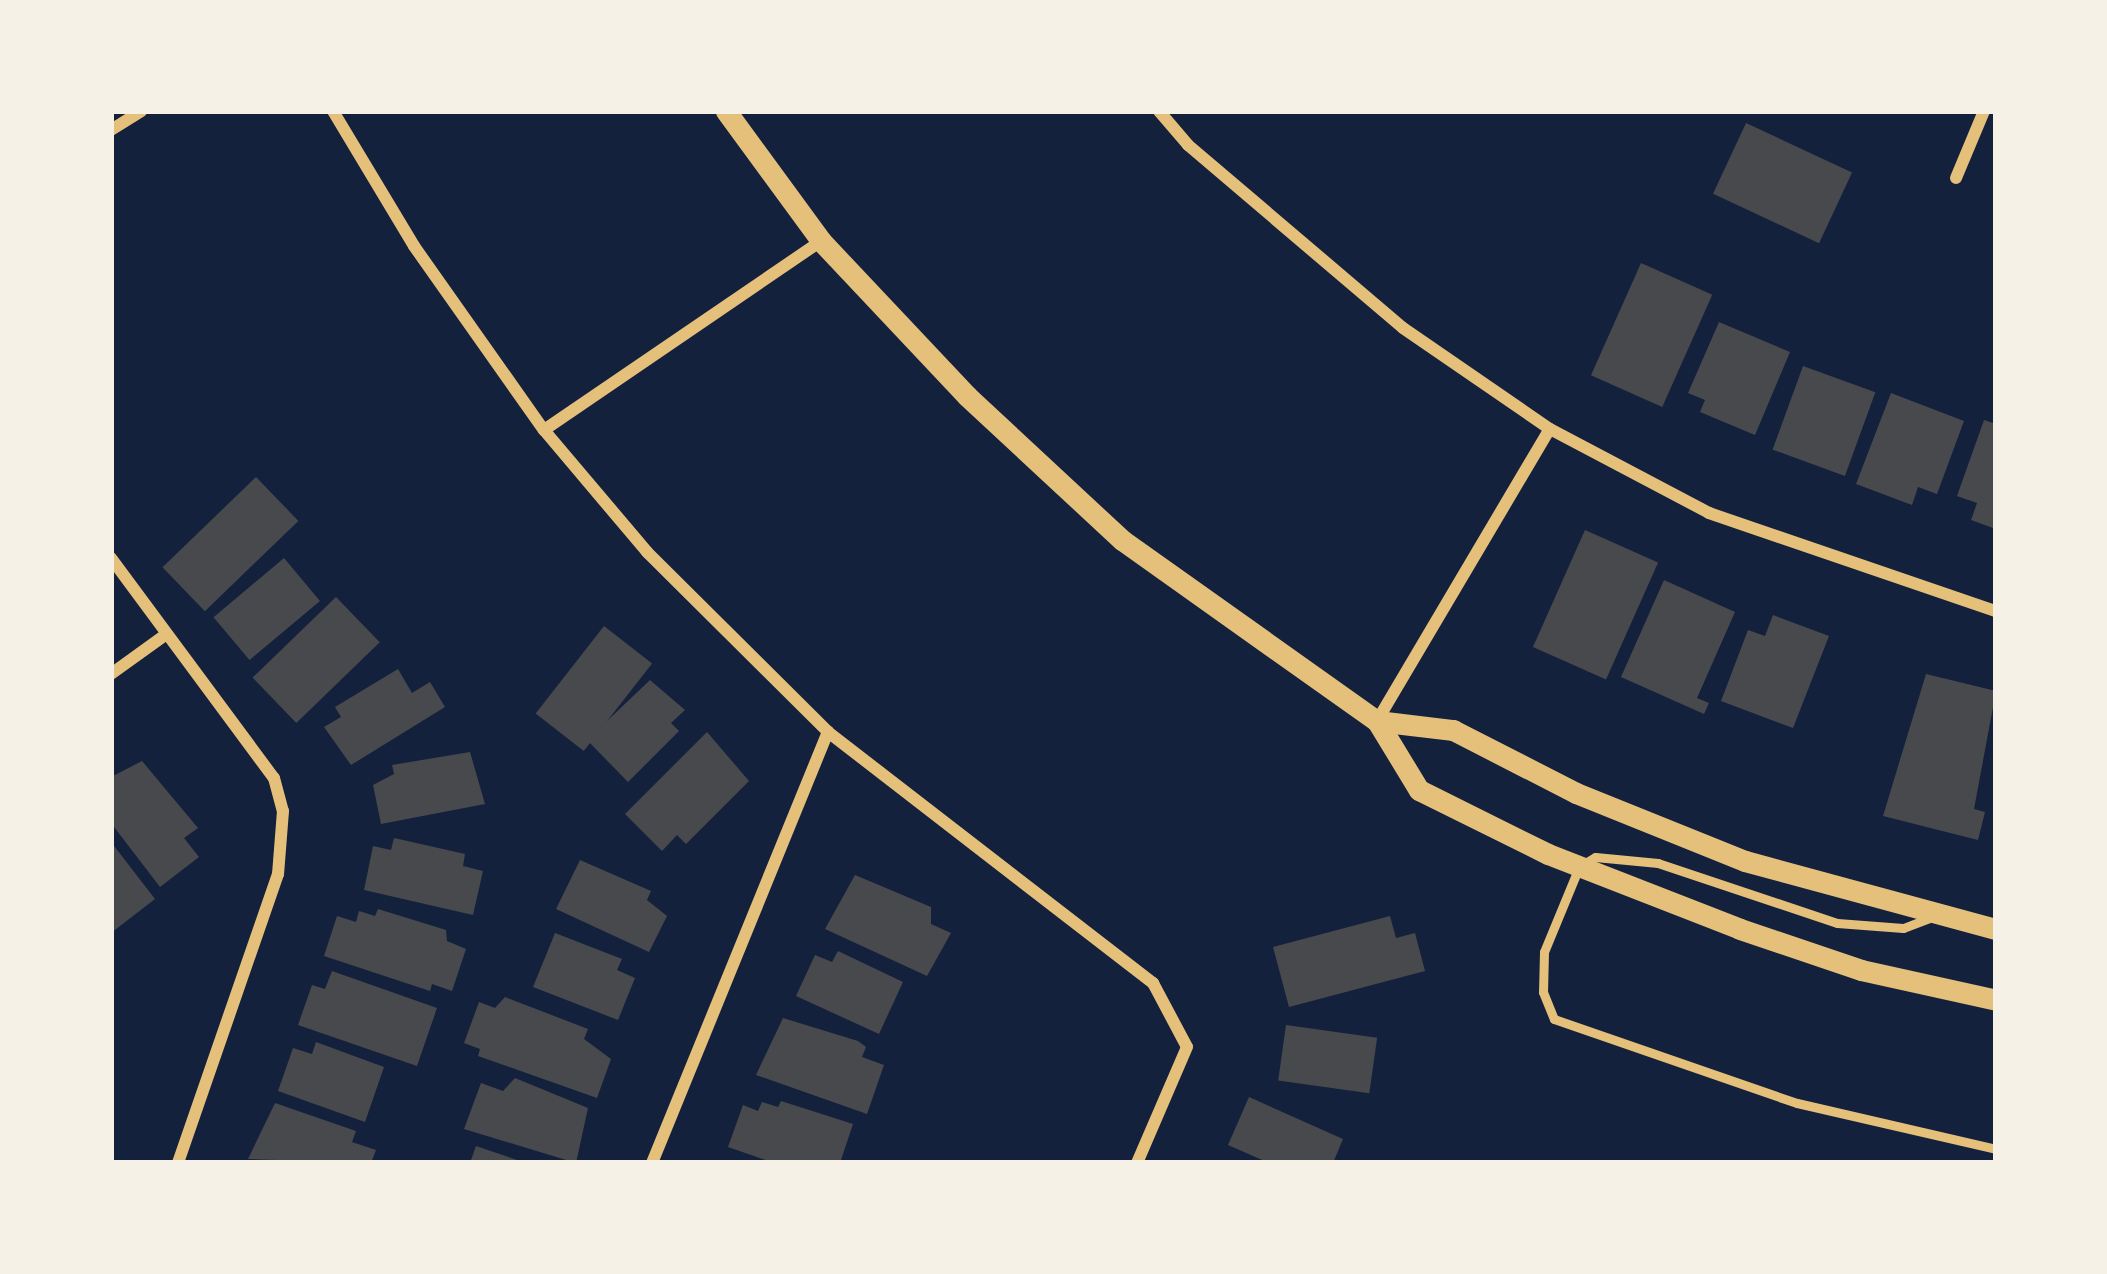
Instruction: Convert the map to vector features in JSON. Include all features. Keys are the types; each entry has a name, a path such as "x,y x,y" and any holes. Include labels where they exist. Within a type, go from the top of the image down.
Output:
{"street":[{"path":"111,130 141,111"},
{"path":"333,111 414,246 544,430 647,552 828,732 1153,983 1186,1047 1137,1163"},
{"path":"725,111 821,241 967,396 1123,540 1377,722 1419,790 1579,868 1861,970 1996,1000"},
{"path":"1159,111 1189,146 1403,328 1550,429 1708,513 1996,610"},
{"path":"1956,178 1984,111"},
{"path":"544,430 821,241"},
{"path":"1377,722 1550,429"},
{"path":"111,558 274,778 284,811 278,874 178,1163"},
{"path":"111,674 165,635"},
{"path":"1377,722 1454,730 1576,793 1725,853 1996,928"},
{"path":"652,1163 828,732"}],"lane":[{"path":"1937,915 1903,928 1837,923 1658,863 1595,857 1579,868 1544,952 1543,992 1554,1019 1797,1103 1996,1149"}],"building":[{"path":"1746,123 1852,172 1819,243 1713,194"},
{"path":"1641,263 1712,295 1662,407 1591,375"},
{"path":"1719,322 1790,352 1755,435 1700,412 1705,400 1688,393"},
{"path":"1803,366 1875,392 1845,476 1773,450"},
{"path":"1891,393 1964,421 1937,494 1918,487 1912,505 1856,484"},
{"path":"1984,420 1996,424 1993,528 1971,520 1977,503 1957,496"},
{"path":"256,477 298,521 205,611 162,567"},
{"path":"1585,530 1658,563 1606,679 1533,647"},
{"path":"284,558 320,601 250,660 214,617"},
{"path":"1664,580 1735,612 1697,698 1709,703 1704,714 1621,677"},
{"path":"336,597 380,642 296,723 253,678"},
{"path":"1773,615 1829,636 1793,728 1721,701 1748,630 1765,636"},
{"path":"604,626 652,664 584,751 536,713"},
{"path":"398,669 412,693 430,682 445,707 351,765 324,727 341,717 335,707"},
{"path":"1926,674 1996,691 1974,809 1985,812 1978,840 1883,816"},
{"path":"650,680 685,710 671,723 679,731 628,782 587,740"},
{"path":"707,732 749,781 686,844 677,835 662,851 625,814"},
{"path":"470,752 485,804 381,824 373,785 394,774 392,765"},
{"path":"142,761 198,828 184,838 199,857 160,887 111,823 111,777"},
{"path":"394,838 465,854 463,866 483,871 473,915 364,890 373,846 391,850"},
{"path":"111,842 155,899 111,933"},
{"path":"580,860 651,891 647,900 667,916 649,952 556,909"},
{"path":"855,875 931,907 931,924 951,933 927,976 825,929"},
{"path":"378,909 446,930 447,941 466,949 452,991 432,984 430,991 324,956 337,916 356,922 359,911 375,916"},
{"path":"1390,916 1396,938 1415,933 1425,971 1289,1007 1273,947"},
{"path":"555,933 622,959 617,970 635,978 618,1020 533,987"},
{"path":"838,951 903,982 879,1034 796,996 815,955 832,962"},
{"path":"332,971 437,1008 417,1066 298,1025 312,985 325,989"},
{"path":"505,997 588,1029 584,1039 611,1059 597,1098 478,1056 480,1049 464,1043 479,1002 495,1008"},
{"path":"783,1018 858,1041 866,1047 862,1057 884,1065 867,1114 756,1075"},
{"path":"1286,1025 1377,1038 1369,1093 1278,1080"},
{"path":"316,1042 384,1067 365,1122 278,1091 293,1048 312,1054"},
{"path":"515,1078 588,1108 576,1163 464,1129 481,1083 503,1091"},
{"path":"1249,1097 1343,1139 1333,1163 1269,1163 1228,1145"},
{"path":"781,1101 853,1124 840,1163 774,1163 728,1147 743,1105 758,1111 762,1102 778,1107"},
{"path":"275,1103 356,1131 352,1142 376,1150 371,1163 248,1159"},
{"path":"476,1146 523,1162 523,1163 470,1163"}]}
